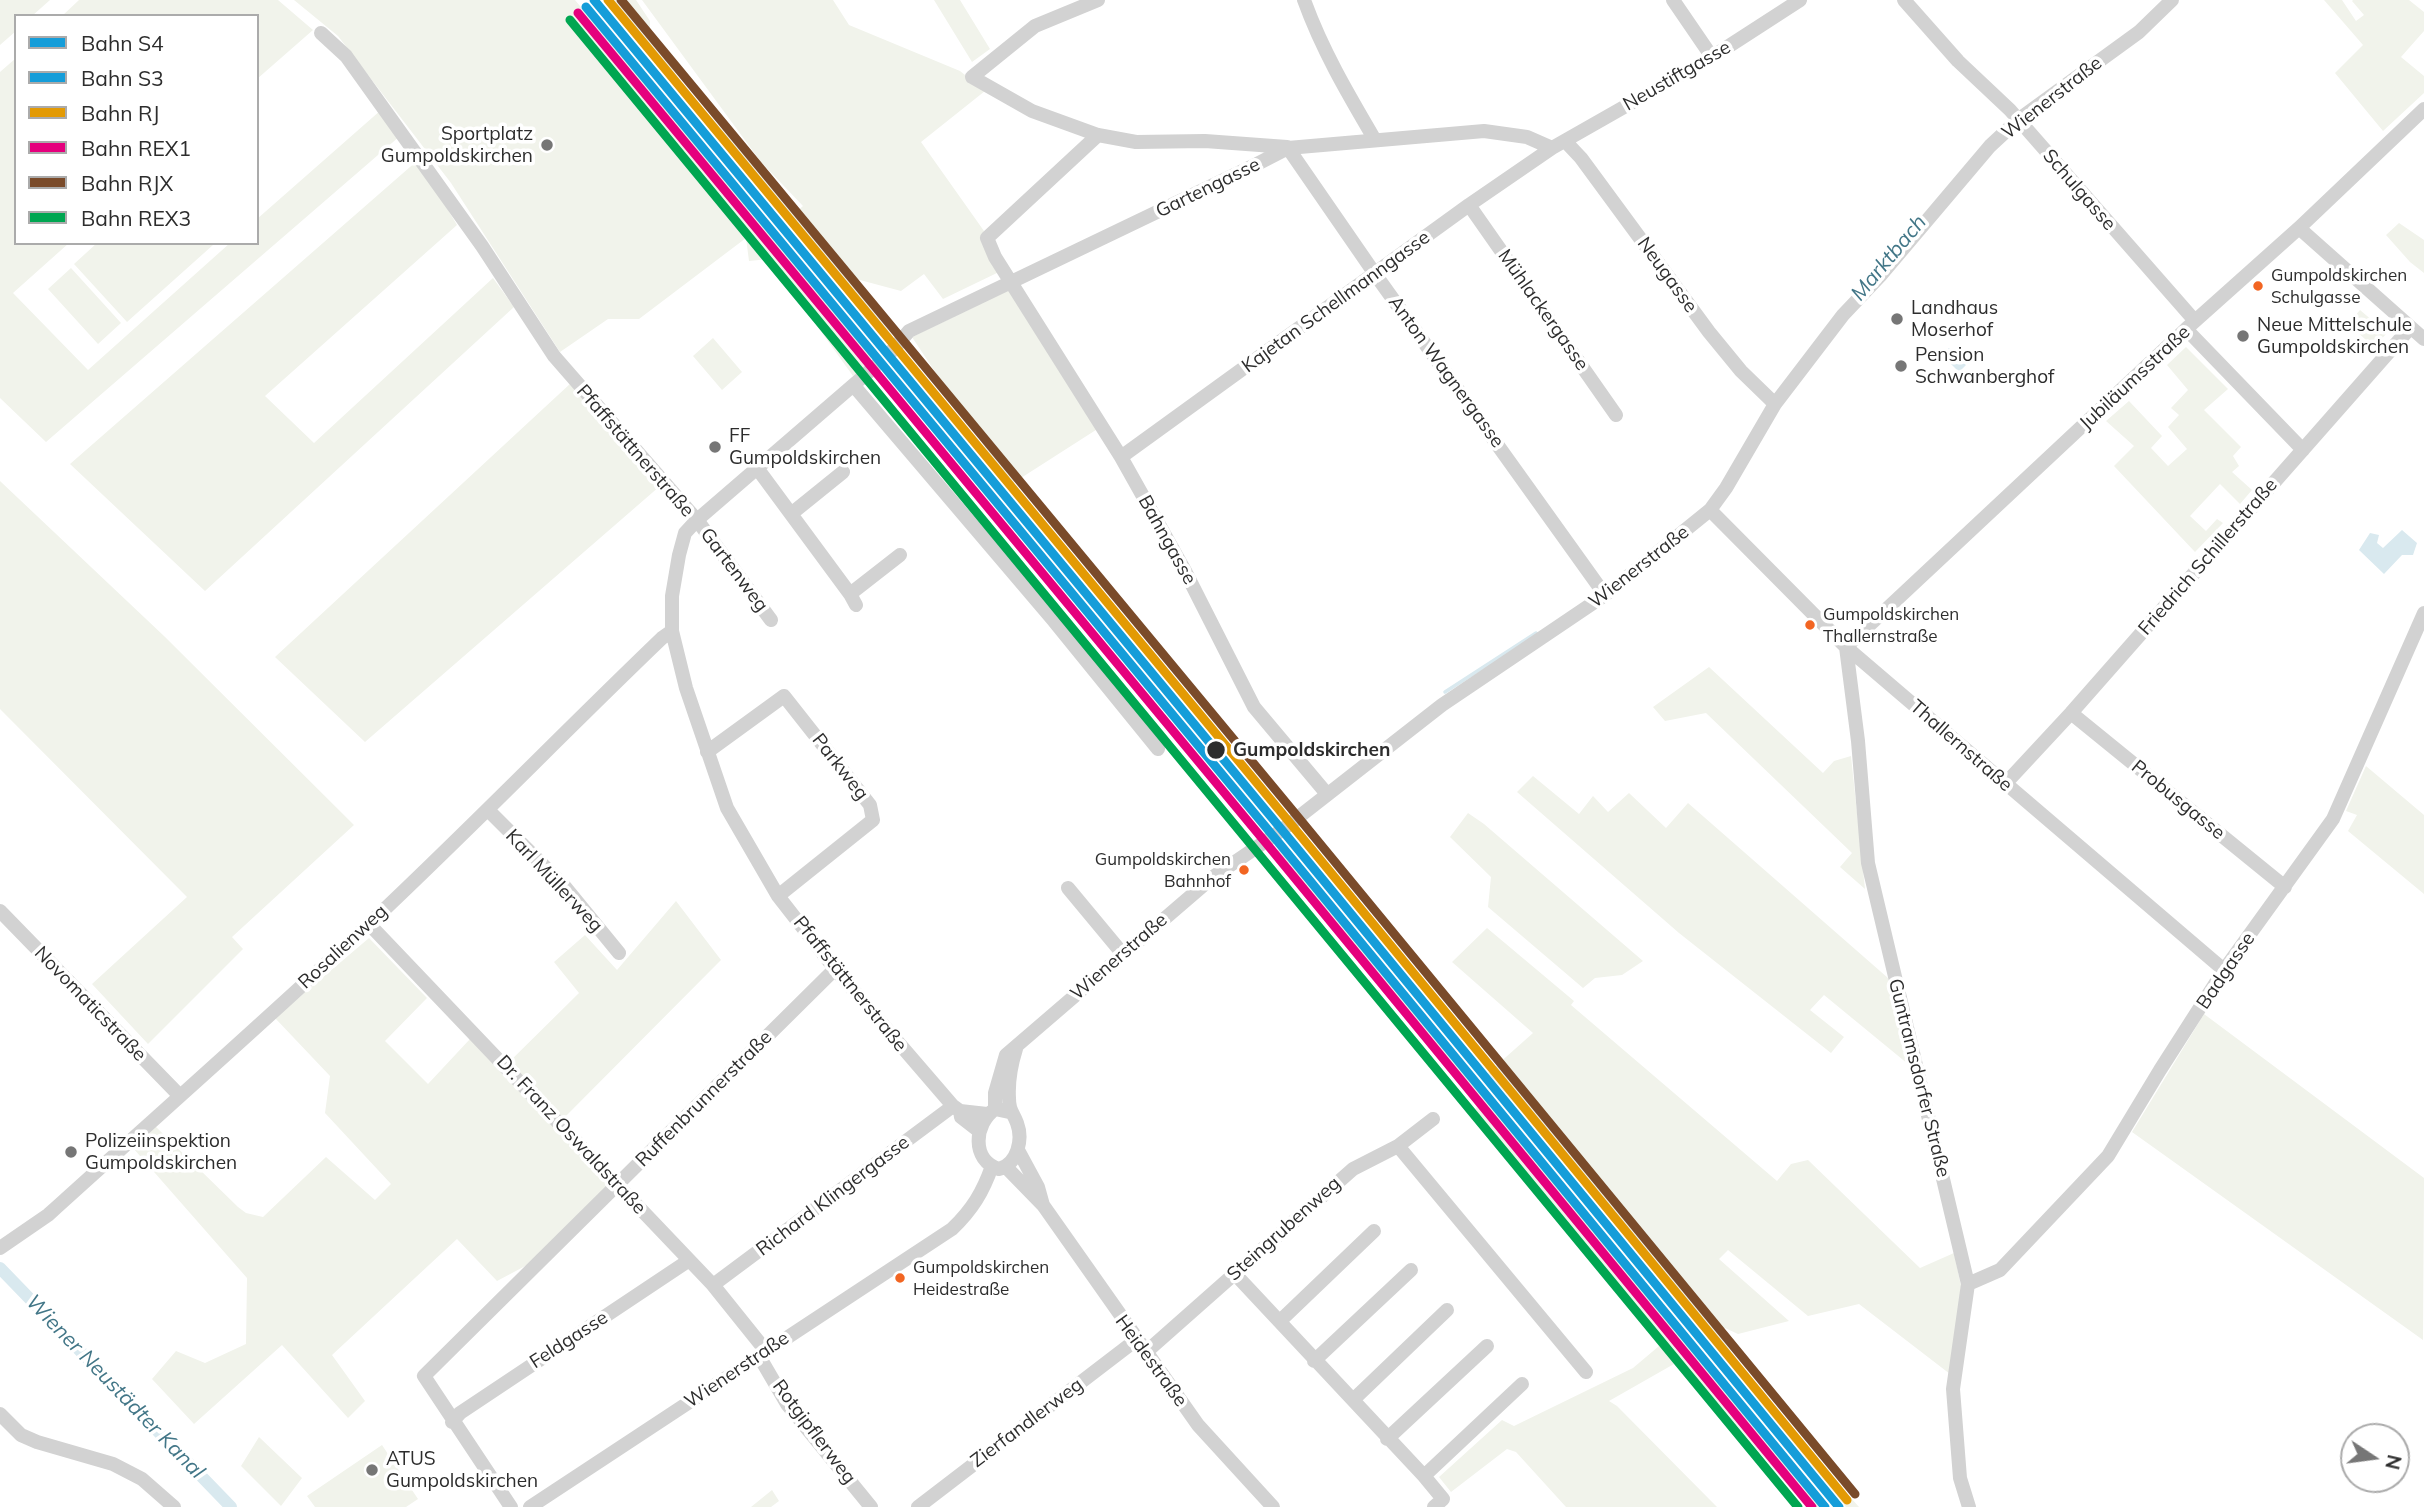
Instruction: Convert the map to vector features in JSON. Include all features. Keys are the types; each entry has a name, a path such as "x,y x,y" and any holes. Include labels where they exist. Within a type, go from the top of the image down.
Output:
{"street":[{"path":"1098,0 1035,26 972,77 1032,111 1098,135 1136,142 1205,141 1288,148"},
{"path":"1304,0 1318,38 1375,139"},
{"path":"1673,0 1712,57"},
{"name":"Neustiftgasse","path":"1558,145 1712,57 1800,0"},
{"name":"Schulgasse","path":"1904,0 1958,61 2018,120 2190,325 2303,450"},
{"name":"Wienerstraße","path":"979,1131 997,1111 995,1093 1006,1055 1122,953 1213,877 1282,830 1442,705 1603,592 1710,510 1726,488 1775,404 1843,315 1880,276 1990,146 2018,120 2139,32 2172,0"},
{"name":"Pfaffstättnerstraße","path":"321,33 346,56 482,246 560,364 697,520 685,533 679,555 672,596 672,631 686,688 727,808 778,896 835,969 961,1117 979,1131"},
{"name":"Jubiläumsstraße","path":"1846,648 2424,109"},
{"name":"Gartengasse","path":"893,350 909,331 1288,148 1484,131 1558,145"},
{"name":"Bahngasse","path":"1098,135 987,238 995,257 1122,457 1185,571 1254,706 1327,794"},
{"name":"Kajetan Schellmanngasse","path":"1122,457 1469,205 1558,145"},
{"name":"Neugasse","path":"1558,145 1581,158 1709,332 1741,371 1775,404"},
{"name":"Anton Wagnergasse","path":"1288,148 1603,592"},
{"name":"Mühlackergasse","path":"1469,205 1616,415"},
{"path":"2299,228 2424,339"},
{"name":"Friedrich Schillerstraße","path":"2005,784 2071,713 2410,328"},
{"path":"697,520 872,369"},
{"path":"854,386 1054,621 1158,749"},
{"path":"757,468 853,600 900,555"},
{"path":"791,514 844,472"},
{"name":"Thallernstraße","path":"1710,510 1846,648 2224,970"},
{"name":"Gartenweg","path":"697,520 771,620"},
{"name":"Badgasse","path":"1968,1284 2000,1270 2108,1156 2224,970 2333,819 2424,613"},
{"name":"Rosalienweg","path":"0,1248 48,1214 369,924 488,810 558,737 672,631"},
{"name":"Guntramsdorfer Straße","path":"1846,648 1858,741 1868,863 1968,1284 1953,1389 1961,1478 1969,1507"},
{"name":"Parkweg","path":"707,752 784,696 870,805 873,820 778,896"},
{"name":"Probusgasse","path":"2071,713 2285,887"},
{"name":"Karl Müllerweg","path":"488,810 565,887 619,953"},
{"path":"1068,888 1122,953"},
{"name":"Novomaticstraße","path":"0,911 180,1096"},
{"name":"Dr. Franz Oswaldstraße","path":"369,924 713,1285 762,1353"},
{"name":"Ruffenbrunnerstraße","path":"452,1422 424,1376 835,969"},
{"path":"956,1108 997,1111"},
{"name":"Richard Klingergasse","path":"713,1285 956,1108"},
{"name":"Wienerstraße","path":"530,1507 951,1229 967,1214 999,1167 1013,1160 1018,1150 1017,1122 997,1111"},
{"name":"Steingrubenweg","path":"1145,1353 1353,1169 1398,1146 1433,1119"},
{"path":"979,1131 979,1148 984,1160 999,1167"},
{"path":"1398,1146 1586,1372"},
{"name":"Heidestraße","path":"1018,1150 1038,1187 1043,1205"},
{"name":"Heidestraße","path":"999,1167 1043,1205 1198,1425 1268,1506"},
{"path":"1280,1321 1374,1231"},
{"name":"Feldgasse","path":"452,1422 460,1413 688,1261"},
{"path":"1314,1361 1410,1270"},
{"path":"1235,1274 1424,1476 1438,1503"},
{"path":"1353,1400 1447,1310"},
{"name":"Zierfandlerweg","path":"918,1507 1136,1340"},
{"path":"1387,1439 1487,1346"},
{"name":"Rotgipflerweg","path":"762,1353 787,1404 871,1507"},
{"path":"1424,1476 1522,1384"},
{"path":"0,1414 21,1435 113,1464 142,1479 174,1507"},
{"path":"452,1422 511,1507"}],"shaded area":[{"path":"0,0 50,0 34,14 14,14 14,33 0,45"},
{"path":"79,0 278,0 313,30 259,77 259,14 64,14"},
{"name":"Sportplatz Gumpoldskirchen","path":"294,0 575,0 872,358 868,365 853,376 769,259 749,261 746,238 639,319 608,319 560,352 451,183 338,36"},
{"path":"603,0 636,0 650,21 650,34 684,87 796,212 803,206 761,162 642,0 833,0 849,25 960,71 985,91 921,142 984,231 982,244 999,272 943,299 924,274 901,291 845,276 892,335 881,336"},
{"path":"934,0 960,0 990,49 972,62"},
{"path":"2324,0 2342,0 2356,21 2364,15 2353,0 2409,0 2424,12 2424,31 2401,57 2424,76 2424,93 2383,131 2335,73 2363,45"},
{"path":"14,60 14,245 67,245 13,293 88,370 228,245 259,245 259,217 381,110 400,136 46,442 0,398 0,72"},
{"path":"418,160 457,225 265,396 314,443 493,278 514,307 205,591 70,464"},
{"path":"2399,223 2424,240 2424,273 2410,262 2386,235"},
{"path":"95,245 213,245 127,322 74,264"},
{"path":"71,268 121,323 98,344 48,289"},
{"path":"1009,290 1099,428 1010,485 912,337"},
{"path":"2360,310 2387,333 2374,347 2348,324"},
{"path":"713,338 742,372 722,390 693,356"},
{"path":"2186,347 2228,389 2204,410 2241,447 2233,456 2239,466 2232,472 2252,490 2240,504 2220,484 2190,516 2206,531 2217,519 2223,523 2195,552 2114,466 2134,446 2106,421 2129,401 2162,436 2151,448 2168,466 2187,449 2168,427 2179,415 2171,408 2188,390 2167,365"},
{"path":"1949,348 1966,365 1959,372 1942,355"},
{"path":"904,351 972,441 969,443 896,355"},
{"path":"571,383 660,486 365,742 275,657"},
{"path":"0,481 164,636 354,825 232,937 243,949 148,1044 92,984 187,897 0,709"},
{"path":"2402,530 2417,543 2413,555 2402,555 2384,574 2359,550 2370,533 2379,535 2377,543 2383,548"},
{"path":"1709,667 1823,773 1834,761 1851,756 1865,889 1840,867 1852,853 1706,713 1665,721 1653,707"},
{"path":"2366,766 2424,815 2424,894 2348,831 2357,815 2346,811"},
{"path":"1533,776 1579,814 1593,796 1608,812 1629,793 1666,828 1688,803 1888,978 1908,1064 1824,995 1810,1010 1844,1037 1831,1053 1679,933 1517,792"},
{"path":"1468,813 1643,961 1622,975 1595,978 1583,988 1488,907 1491,877 1450,837"},
{"path":"1280,848 1819,1507 1806,1507 1681,1360 1609,1401 1717,1507 1566,1507 1516,1452 1507,1449 1451,1492 1439,1477 1502,1420 1514,1426 1633,1368 1665,1341 1489,1128 1471,1114 1477,1107 1275,853"},
{"path":"676,901 721,960 559,1123 613,1182 529,1264 497,1281 457,1239 332,1355 365,1401 348,1418 282,1345 194,1424 152,1379 176,1351 205,1363 246,1344 247,1278 133,1148 155,1126 238,1207 246,1213 263,1217 326,1157 375,1200 391,1184 325,1113 330,1076 275,1018 369,938 427,998 385,1041 428,1084 470,1039 501,1070 579,993 554,962 585,935 617,970"},
{"path":"1487,928 1574,1001 1571,1005 1777,1181 1791,1164 1808,1160 1920,1268 1954,1253 1961,1286 1950,1374 1859,1304 1808,1316 1728,1250 1719,1259 1789,1321 1738,1334 1725,1328 1718,1332 1767,1400 1859,1507 1846,1507 1488,1073 1533,1033 1452,962"},
{"path":"2204,1014 2424,1178 2423,1340 2132,1132"},
{"path":"259,1437 302,1478 281,1506 241,1466"},
{"name":"ATUS Gumpoldskirchen","path":"382,1445 418,1499 406,1507 315,1507 307,1496"},
{"path":"772,1490 779,1501 771,1507 751,1507"}],"waterway":[{"name":"Marktbach","path":"1445,692 1536,633"},
{"name":"Wiener Neustädter Kanal","path":"0,1268 231,1507"}],"tunnel":[{"path":"872,369 893,350"}],"rail line":[{"name":"S4","path":"594,0 1839,1507"},
{"name":"RJ","path":"608,0 1847,1500"},
{"name":"RJX","path":"621,0 1855,1494"},
{"name":"S3","path":"586,7 1825,1507"},
{"name":"REX1","path":"578,13 1812,1507"},
{"name":"REX3","path":"570,20 1798,1507"}],"place":[{"name":"Sportplatz Gumpoldskirchen","path":"547,145"},
{"name":"Gumpoldskirchen Schulgasse","path":"2258,286"},
{"name":"Landhaus Moserhof","path":"1897,319"},
{"name":"Neue Mittelschule Gumpoldskirchen","path":"2243,336"},
{"name":"Pension Schwanberghof","path":"1901,366"},
{"name":"FF Gumpoldskirchen","path":"715,447"},
{"name":"Gumpoldskirchen Thallernstraße","path":"1810,625"},
{"name":"Gumpoldskirchen","path":"1216,750"},
{"name":"Gumpoldskirchen Bahnhof","path":"1244,870"},
{"name":"Polizeiinspektion Gumpoldskirchen","path":"71,1152"},
{"name":"Gumpoldskirchen Heidestraße","path":"900,1278"},
{"name":"ATUS Gumpoldskirchen","path":"372,1470"}]}
